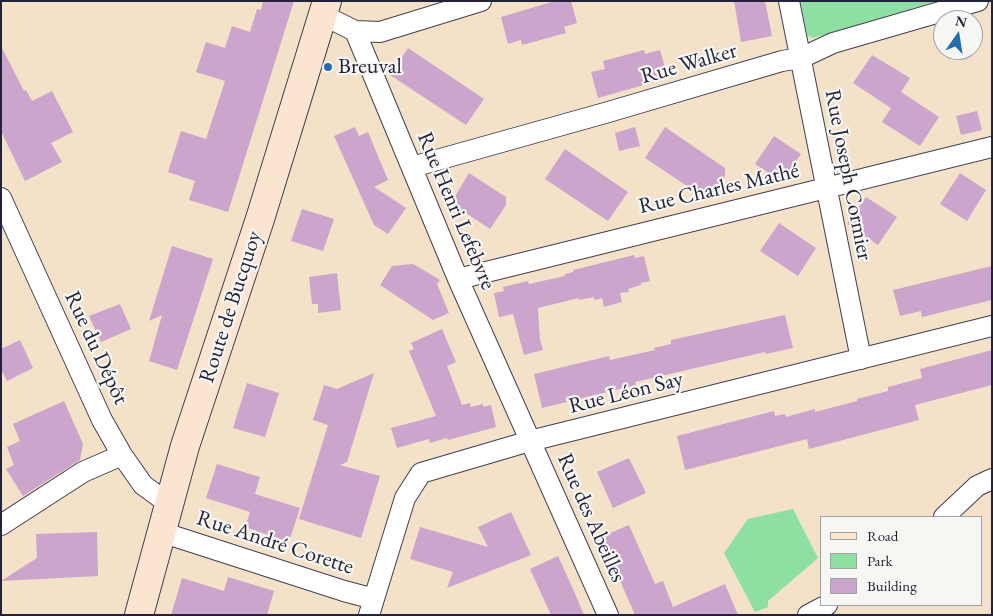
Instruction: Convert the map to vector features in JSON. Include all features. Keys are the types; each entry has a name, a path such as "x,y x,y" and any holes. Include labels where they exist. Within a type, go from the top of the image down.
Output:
{"main road":[{"name":"Route de Bucquoy","path":"139,615 191,430 260,220 324,10"}],"street":[{"path":"324,10 336,21 355,31 380,32 481,1"},
{"name":"Rue Joseph Cormier","path":"789,1 861,359"},
{"name":"Rue Walker","path":"412,167 782,61 801,58 833,43 978,1"},
{"name":"Rue Henri Lefebvre","path":"355,31 458,279 530,441"},
{"name":"Rue Charles Mathé","path":"458,279 992,146"},
{"name":"Rue du Dépôt","path":"3,205 102,420 122,455 143,485 158,496 170,501"},
{"name":"Rue Léon Say","path":"371,607 405,498 421,473 530,441 992,326"},
{"name":"Rue des Abeilles","path":"530,441 608,615"},
{"path":"1,525 83,472 122,455"},
{"path":"945,516 977,486 992,479"},
{"name":"Rue André Corette","path":"161,532 344,592 371,607"},
{"path":"808,615 825,606"}],"green space":[{"path":"800,1 938,1 813,38 807,35"},
{"path":"793,509 818,558 768,601 768,607 755,612 724,553 748,519"}],"building":[{"path":"263,1 294,1 228,212 189,200 195,181 168,172 181,131 206,139 225,81 196,72 206,42 225,48 232,26 250,32 257,9 261,10"},
{"path":"555,1 571,1 577,23 564,27 566,33 522,45 521,40 508,44 501,17"},
{"path":"734,1 765,1 772,36 741,42"},
{"path":"1,46 24,91 26,90 32,101 52,91 73,132 51,143 62,162 25,181 1,131"},
{"path":"408,48 484,99 466,125 390,75"},
{"path":"644,50 645,54 660,50 668,78 598,98 591,72 605,69 603,61"},
{"path":"872,55 910,78 901,92 939,117 920,146 882,122 891,108 853,83"},
{"path":"977,111 982,130 961,135 956,116"},
{"path":"355,127 359,136 368,132 388,180 374,187 406,208 388,234 374,225 334,136"},
{"path":"635,127 640,146 619,151 615,133"},
{"path":"665,127 725,168 725,176 708,200 645,158"},
{"path":"774,136 801,154 782,182 755,164"},
{"path":"565,149 628,192 608,221 545,179"},
{"path":"469,173 506,197 506,205 490,229 451,203"},
{"path":"960,173 986,190 967,221 940,204"},
{"path":"866,197 897,217 878,245 847,224"},
{"path":"302,209 334,219 323,251 291,241"},
{"path":"779,223 816,248 798,276 760,251"},
{"path":"172,246 213,259 177,370 149,361 162,315 149,321"},
{"path":"634,255 635,258 644,256 650,281 628,289 629,292 620,293 622,302 604,307 602,298 594,300 594,297 579,300 579,298 538,308 540,340 543,350 524,355 513,314 499,317 494,293 504,291 503,287 528,281 529,284 565,276 565,274 573,272 573,270"},
{"path":"413,264 440,280 437,284 449,313 433,320 380,285 392,266"},
{"path":"992,266 992,300 922,317 921,311 900,316 893,290"},
{"path":"337,273 341,310 318,313 318,304 312,304 309,277"},
{"path":"120,304 131,329 101,342 89,316"},
{"path":"785,315 793,348 766,354 765,352 635,382 636,385 542,408 534,374 609,356 610,360 655,350 654,348 671,344 671,340"},
{"path":"442,329 456,362 447,366 462,405 470,403 471,407 483,404 483,407 491,405 496,427 448,440 447,438 430,443 429,439 397,448 391,428 436,416 409,351 414,349 411,343"},
{"path":"20,340 33,368 7,381 1,369 1,349"},
{"path":"992,350 992,385 915,405 919,420 809,449 807,439 685,470 677,436 774,411 775,416 785,414 786,417 857,401 857,399 888,391 888,387 922,378 920,369"},
{"path":"374,373 347,462 340,465 380,476 361,538 299,519 328,425 313,420 324,385 337,389"},
{"path":"247,383 279,393 265,437 233,428"},
{"path":"64,401 83,444 80,460 23,496 6,469 14,465 7,447 20,441 13,424"},
{"path":"629,458 646,493 613,508 597,472"},
{"path":"217,464 260,477 255,494 300,508 289,542 245,527 250,512 206,498"},
{"path":"511,512 531,555 447,588 453,572 410,559 420,527 488,547 478,527"},
{"path":"629,525 655,584 663,581 673,607 725,584 738,615 635,615 601,537"},
{"path":"97,532 98,576 1,581 37,558 36,534"},
{"path":"558,556 584,615 551,615 530,569"},
{"path":"228,577 274,591 267,615 171,615 182,578 224,591"}],"place":[{"name":"Breuval","path":"328,67"}]}
